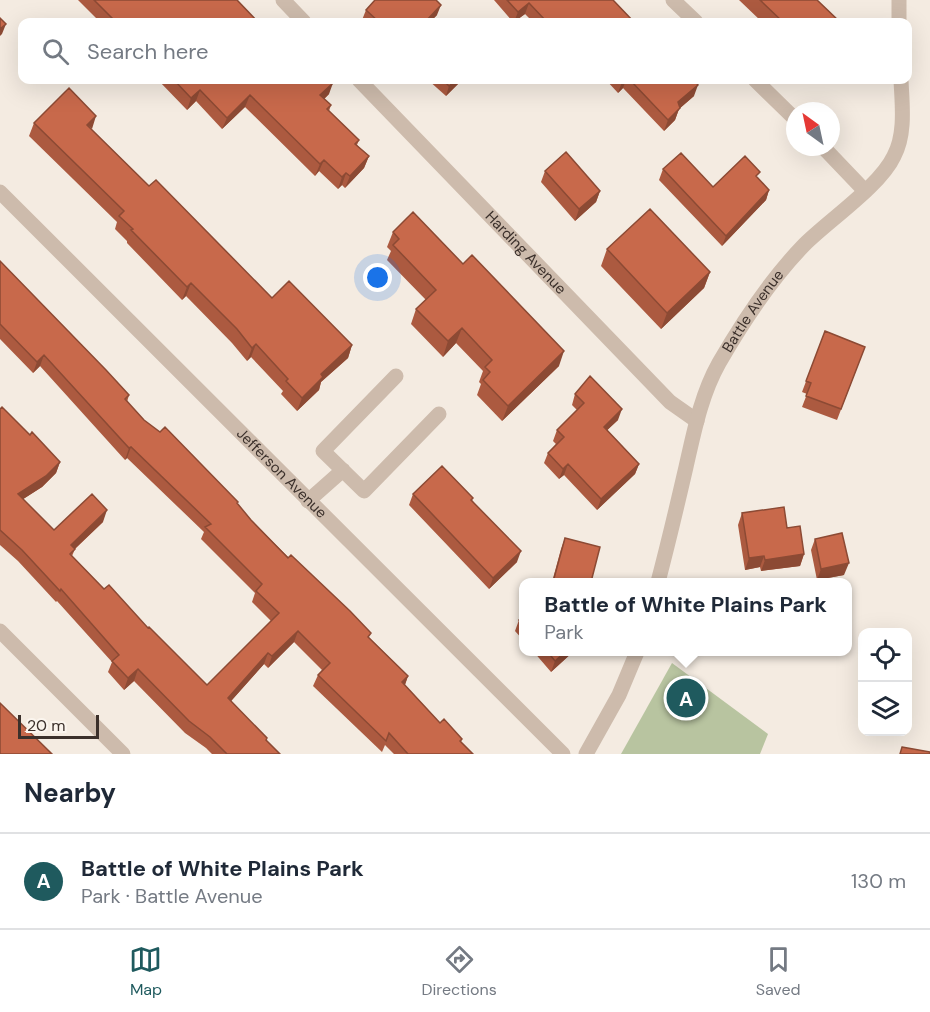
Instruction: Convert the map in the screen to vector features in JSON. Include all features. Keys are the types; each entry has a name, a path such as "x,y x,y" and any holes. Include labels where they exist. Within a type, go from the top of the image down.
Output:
{"street":[{"path":"283,0 300,18"},
{"path":"673,0 692,18"},
{"path":"899,0 899,18"},
{"name":"Harding Avenue","path":"363,84 670,402 697,421"},
{"path":"759,84 786,109"},
{"name":"Battle Avenue","path":"659,578 697,421 709,384 719,363 754,309 803,246 865,191 890,164 900,140 901,84"},
{"path":"832,156 865,191"},
{"name":"Jefferson Avenue","path":"0,192 563,754"},
{"path":"396,376 323,451 364,491 439,414"},
{"path":"308,501 343,471"},
{"path":"0,631 123,754"},
{"path":"586,754 619,695 635,656"}],"green space":[{"path":"672,663 768,734 760,754 621,754"}],"building":[{"path":"94,0 237,0 254,18 112,18"},
{"path":"375,0 436,0 441,5 429,18 375,18 366,10"},
{"path":"507,0 613,0 630,18 543,18 529,3 518,12"},
{"path":"760,0 817,0 836,18 779,18"},
{"path":"0,18 6,24 0,29"},
{"path":"178,84 332,84 320,95 331,105 327,109 359,140 355,144 369,156 350,176 346,173 342,177 324,160 320,164 250,95 227,118 200,90 191,98"},
{"path":"634,84 697,84 678,102 680,108 668,120"},
{"path":"69,88 96,116 87,125 149,186 156,180 272,298 289,281 352,345 321,374 323,377 302,398 256,344 252,348 237,329 191,283 187,287 131,230 133,229 119,216 124,211 34,123"},
{"path":"566,152 600,191 579,209 545,171"},
{"path":"681,153 713,187 745,156 760,172 756,176 769,190 726,236 663,169"},
{"path":"650,209 710,272 667,313 607,249"},
{"path":"413,212 463,264 472,255 564,351 508,406 483,380 490,372 485,367 492,360 462,328 448,341 416,309 436,290 393,245 399,239 393,232"},
{"path":"0,261 129,395 125,399 144,420 160,432 165,427 238,502 251,520 288,558 291,555 350,611 371,633 368,637 408,676 402,682 440,723 444,719 473,754 408,754 389,733 386,741 318,675 330,663 298,631 272,656 268,653 228,698 280,754 227,754 189,721 138,669 128,678 112,661 119,655 61,589 60,591 0,530 0,409 2,407 30,435 32,432 60,462 46,476 18,494 54,530 92,494 107,510 71,545 75,549 70,554 104,589 109,585 148,628 207,685 279,613 256,591 262,584 205,527 211,524 131,447 129,448 44,355 37,362 0,324"},
{"path":"825,331 865,347 841,409 806,396 811,383 806,381"},
{"path":"590,376 622,409 604,427 639,464 601,499 568,464 563,469 548,453 564,437 557,430 584,403 575,394"},
{"path":"442,466 473,498 471,500 521,551 493,578 413,494"},
{"path":"784,507 787,528 800,526 804,554 765,560 764,556 749,558 742,513"},
{"path":"842,533 849,563 821,569 815,539"},
{"path":"565,538 600,547 592,578 554,578"},
{"path":"551,656 560,656 555,661"},
{"path":"0,703 52,754 0,754"},
{"path":"902,747 930,752 930,754 900,754"}],"place":[{"name":"Battle of White Plains Park","path":"686,698"}]}
